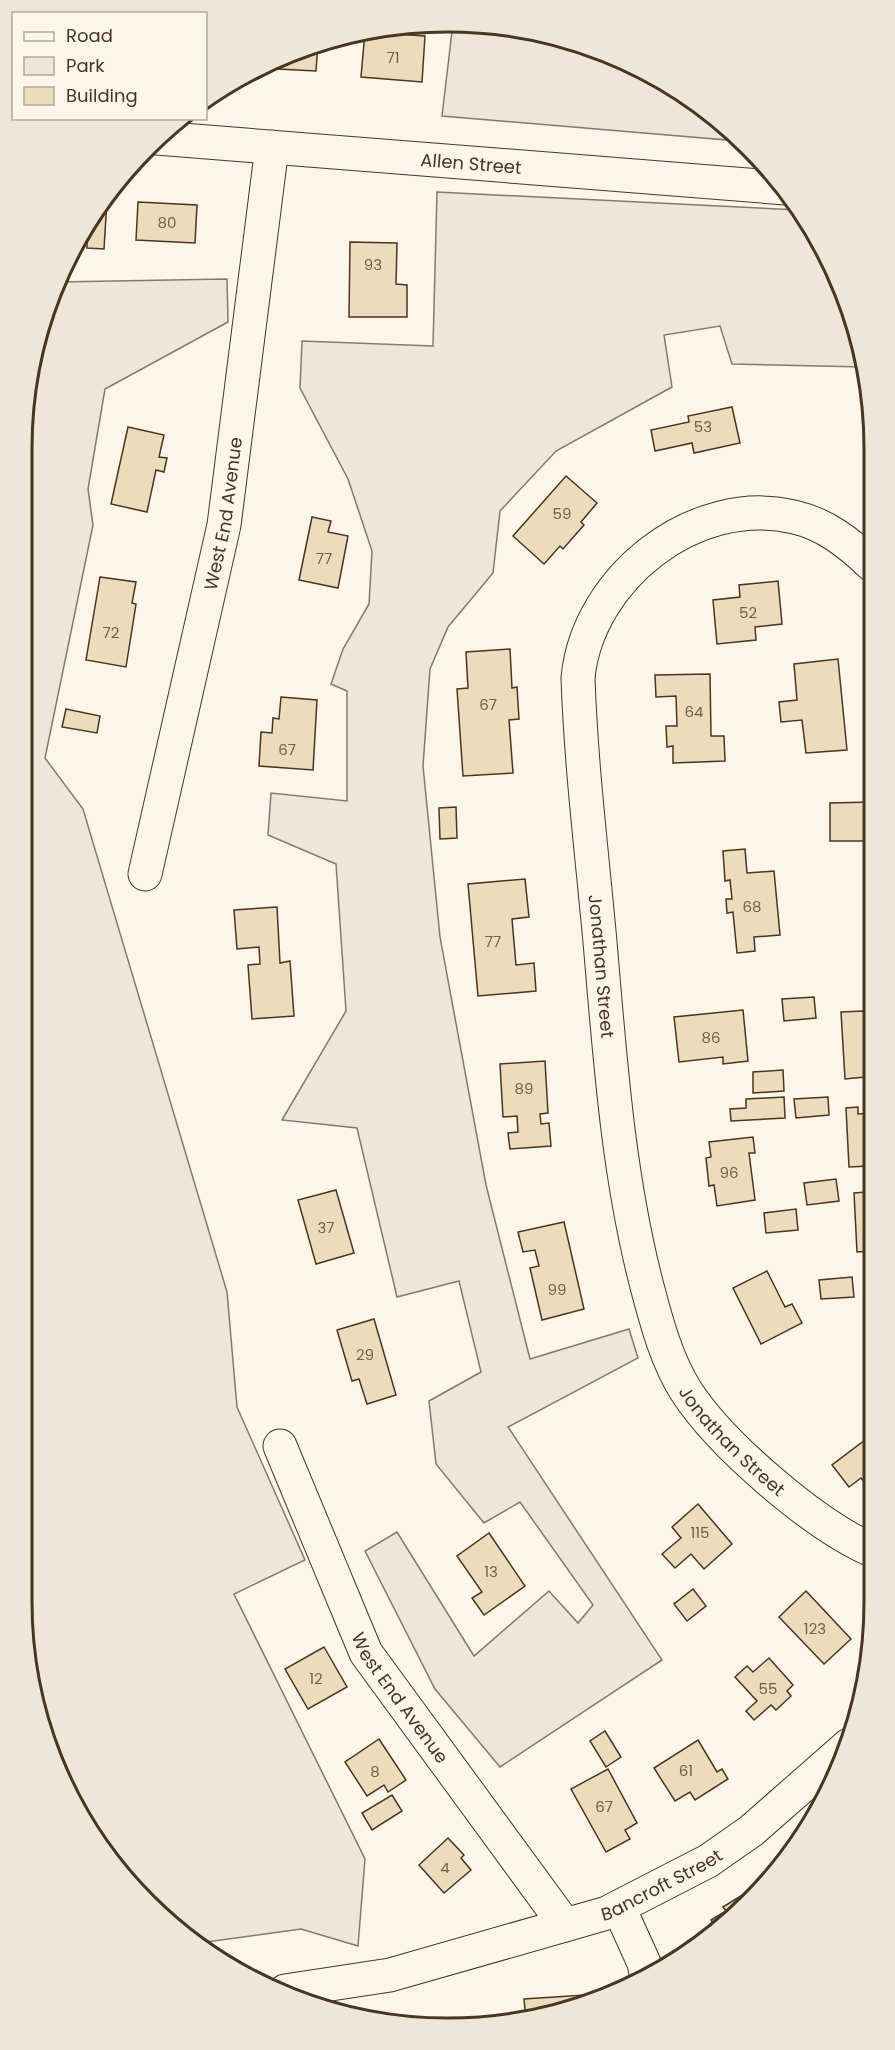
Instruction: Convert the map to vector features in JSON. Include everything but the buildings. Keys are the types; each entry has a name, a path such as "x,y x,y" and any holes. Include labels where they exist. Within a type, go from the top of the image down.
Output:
{"street":[{"name":"Allen Street","path":"169,139 772,187"},
{"name":"West End Avenue","path":"145,874 224,525 272,147"},
{"name":"Jonathan Street","path":"864,557 849,543 822,526 795,517 737,513 713,520 667,543 625,576 608,596 587,635 580,656 578,678 604,990 627,1198 643,1270 661,1335 685,1390 730,1443 811,1514 864,1546"},
{"name":"West End Avenue","path":"280,1446 366,1653 565,1925"},
{"name":"Bancroft Street","path":"295,1989 390,1975 619,1908 716,1855 751,1831 833,1759"},
{"path":"619,1908 645,1968"}],"green space":[{"path":"452,32 475,32 529,39 607,63 656,87 701,117 728,140 442,116"},
{"path":"437,192 789,209 808,240 832,288 856,367 732,364 720,326 664,335 672,387 556,451 500,511 493,573 448,627 430,669 423,766 440,937 486,1185 530,1359 629,1329 638,1358 508,1427 662,1660 500,1767 435,1689 365,1551 397,1532 474,1656 549,1591 578,1623 593,1605 520,1502 484,1523 436,1464 429,1401 481,1372 459,1281 397,1297 357,1128 282,1120 346,1011 336,864 268,835 271,793 347,801 347,691 331,684 343,649 369,604 372,551 348,479 300,388 302,341 433,346"},
{"path":"227,279 228,322 105,389 88,489 93,525 45,758 83,809 227,1292 237,1407 305,1560 234,1594 365,1859 358,1946 301,1929 207,1942 194,1933 153,1897 135,1877 117,1856 87,1810 63,1762 39,1684 32,1630 32,420 39,366 66,282"}]}
